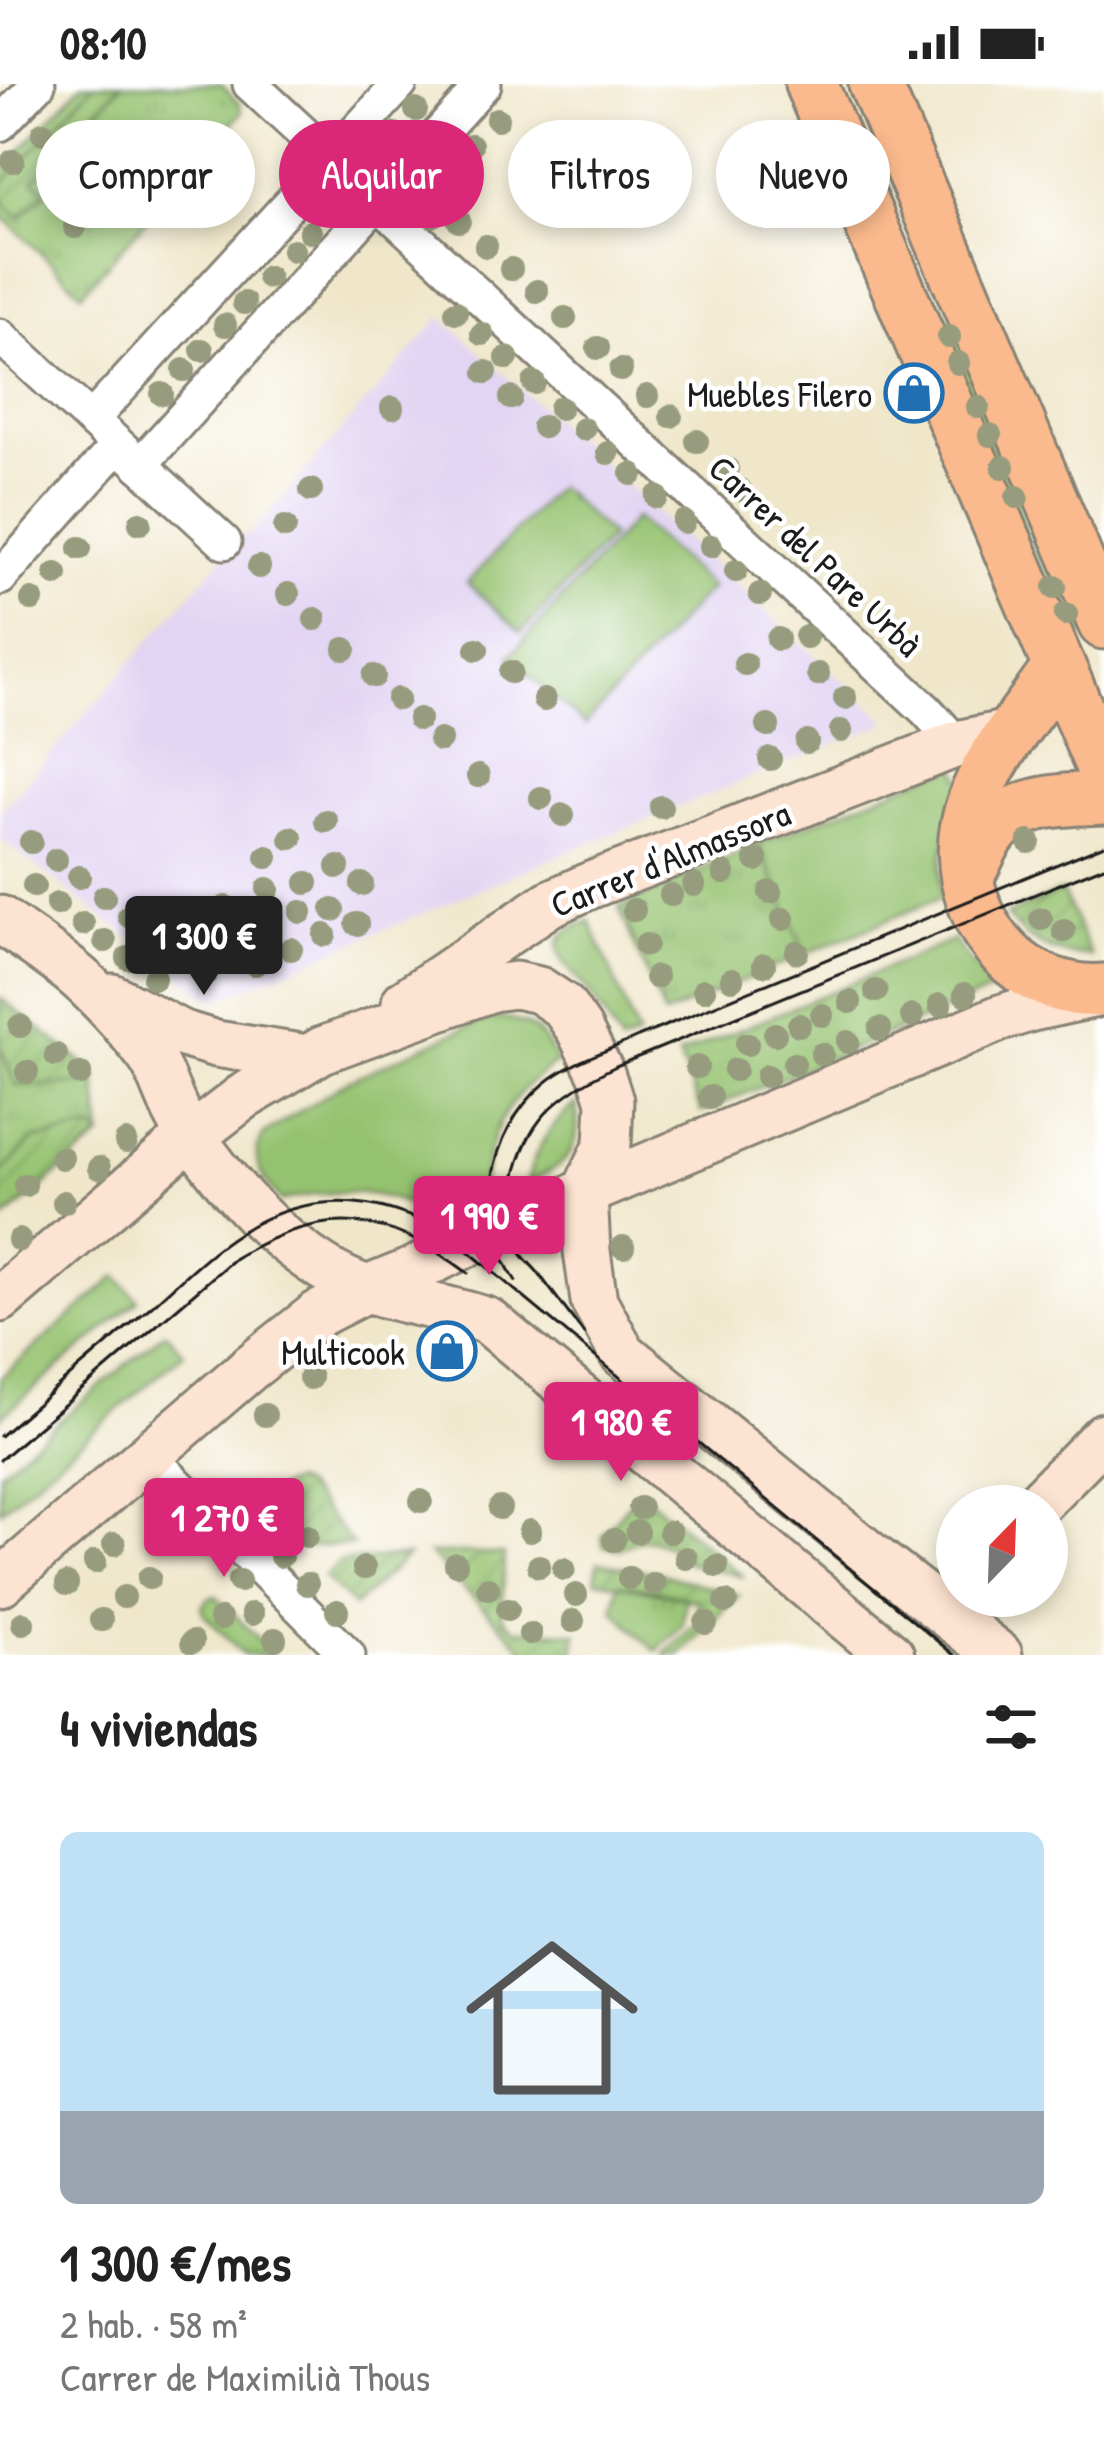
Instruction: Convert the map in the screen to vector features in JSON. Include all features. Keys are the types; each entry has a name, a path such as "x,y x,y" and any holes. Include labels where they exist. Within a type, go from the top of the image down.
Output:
{"main road":[{"path":"811,84 1100,755"},
{"path":"844,84 880,172 921,243 969,304"},
{"path":"875,84 1104,623"},
{"path":"1059,667 983,778 971,803 962,848 978,917 1015,964 1072,989 1104,992"},
{"path":"1013,732 1051,733 1100,755"},
{"name":"Carrer d'Almassora","path":"353,1038 549,904 957,744 1013,732"},
{"path":"967,878 990,833 1008,817 1040,802 1104,798"},
{"path":"0,919 87,985 180,1033 216,1044 307,1058"},
{"path":"87,985 153,1060 173,1106 216,1169 246,1204 322,1268 365,1290 488,1321 890,1655 936,1607"},
{"name":"Carrer d'Almassora","path":"0,1299 243,1096 307,1058 353,1038 492,988 515,985 539,990 563,1006 593,1057 610,1101 608,1144 584,1194"},
{"path":"0,1582 319,1314 493,1231 1000,1018 1104,992"},
{"path":"584,1194 594,1301 622,1353 936,1588"},
{"path":"1056,1485 1104,1436"},
{"path":"966,1617 999,1655"}],"street":[{"path":"0,124 38,84"},
{"name":"Carrer del Pare Urbà","path":"250,84 288,120"},
{"path":"367,120 400,84"},
{"path":"451,120 484,84"},
{"path":"91,420 279,215"},
{"path":"0,578 129,455 352,228"},
{"name":"Carrer del Pare Urbà","path":"405,228 926,710 957,744"},
{"path":"0,336 224,542"},
{"path":"148,1455 348,1655"}],"shaded area":[{"path":"441,317 888,722 214,1001 0,839 0,812"}],"green space":[{"path":"82,84 221,84 242,112 235,120 48,120"},
{"path":"94,84 122,84 89,120 61,120"},
{"path":"36,133 36,228 139,228 82,293 0,214 0,172"},
{"path":"36,147 36,202 20,218 0,199 0,186"},
{"path":"914,270 952,321 1086,633 1070,640"},
{"path":"557,486 611,536 521,633 467,583"},
{"path":"635,518 711,587 585,725 509,657"},
{"path":"955,765 964,782 943,853 943,897 805,954 759,844"},
{"path":"759,844 805,954 664,1015 619,907"},
{"path":"1062,891 1091,956 1043,946 1023,934 1006,915"},
{"path":"590,921 638,1037 621,1044 560,954 562,936"},
{"path":"954,940 996,989 701,1112 679,1055"},
{"path":"0,998 95,1072 102,1136 0,1223"},
{"path":"0,998 95,1072 89,1083 16,1086 0,1046"},
{"path":"502,1018 536,1031 557,1062 522,1091 499,1123 487,1160 481,1205 447,1222 405,1203 367,1194 327,1193 281,1201 268,1185 257,1162 264,1134 346,1082 480,1021"},
{"path":"576,1104 577,1134 570,1154 527,1182 544,1139"},
{"path":"92,1129 102,1136 0,1223 0,1174 32,1140"},
{"path":"117,1276 138,1300 0,1418 0,1378"},
{"path":"165,1332 184,1353 0,1511 0,1471"},
{"path":"293,1482 304,1487 353,1545 296,1547 265,1516 263,1506 269,1497"},
{"path":"636,1495 644,1495 744,1577 687,1562 653,1540 639,1540 620,1549 603,1546 602,1535"},
{"path":"429,1554 504,1555 502,1617 514,1629 577,1633 574,1655 530,1655"},
{"path":"407,1556 354,1606 324,1577 340,1562"},
{"path":"598,1562 739,1595 679,1655 664,1655 696,1623 698,1601 595,1580"},
{"path":"618,1584 686,1598 682,1625 656,1651 614,1610"},
{"path":"216,1596 272,1655 244,1655 204,1614 202,1606"}],"tram line":[{"path":"516,1281 494,1232 492,1178 510,1127 525,1104 554,1076 601,1052 1104,845"},
{"path":"584,1334 521,1253 511,1218 519,1161 535,1127 554,1105 616,1066 1104,866"},
{"path":"0,1436 239,1233 295,1208 324,1203 381,1207 436,1229 462,1246 954,1655"},
{"path":"0,1460 235,1258 297,1229 354,1222 382,1227 410,1237 468,1273"}],"place":[{"name":"Muebles Filero","path":"914,393"},
{"name":"Multicook","path":"447,1351"}]}
